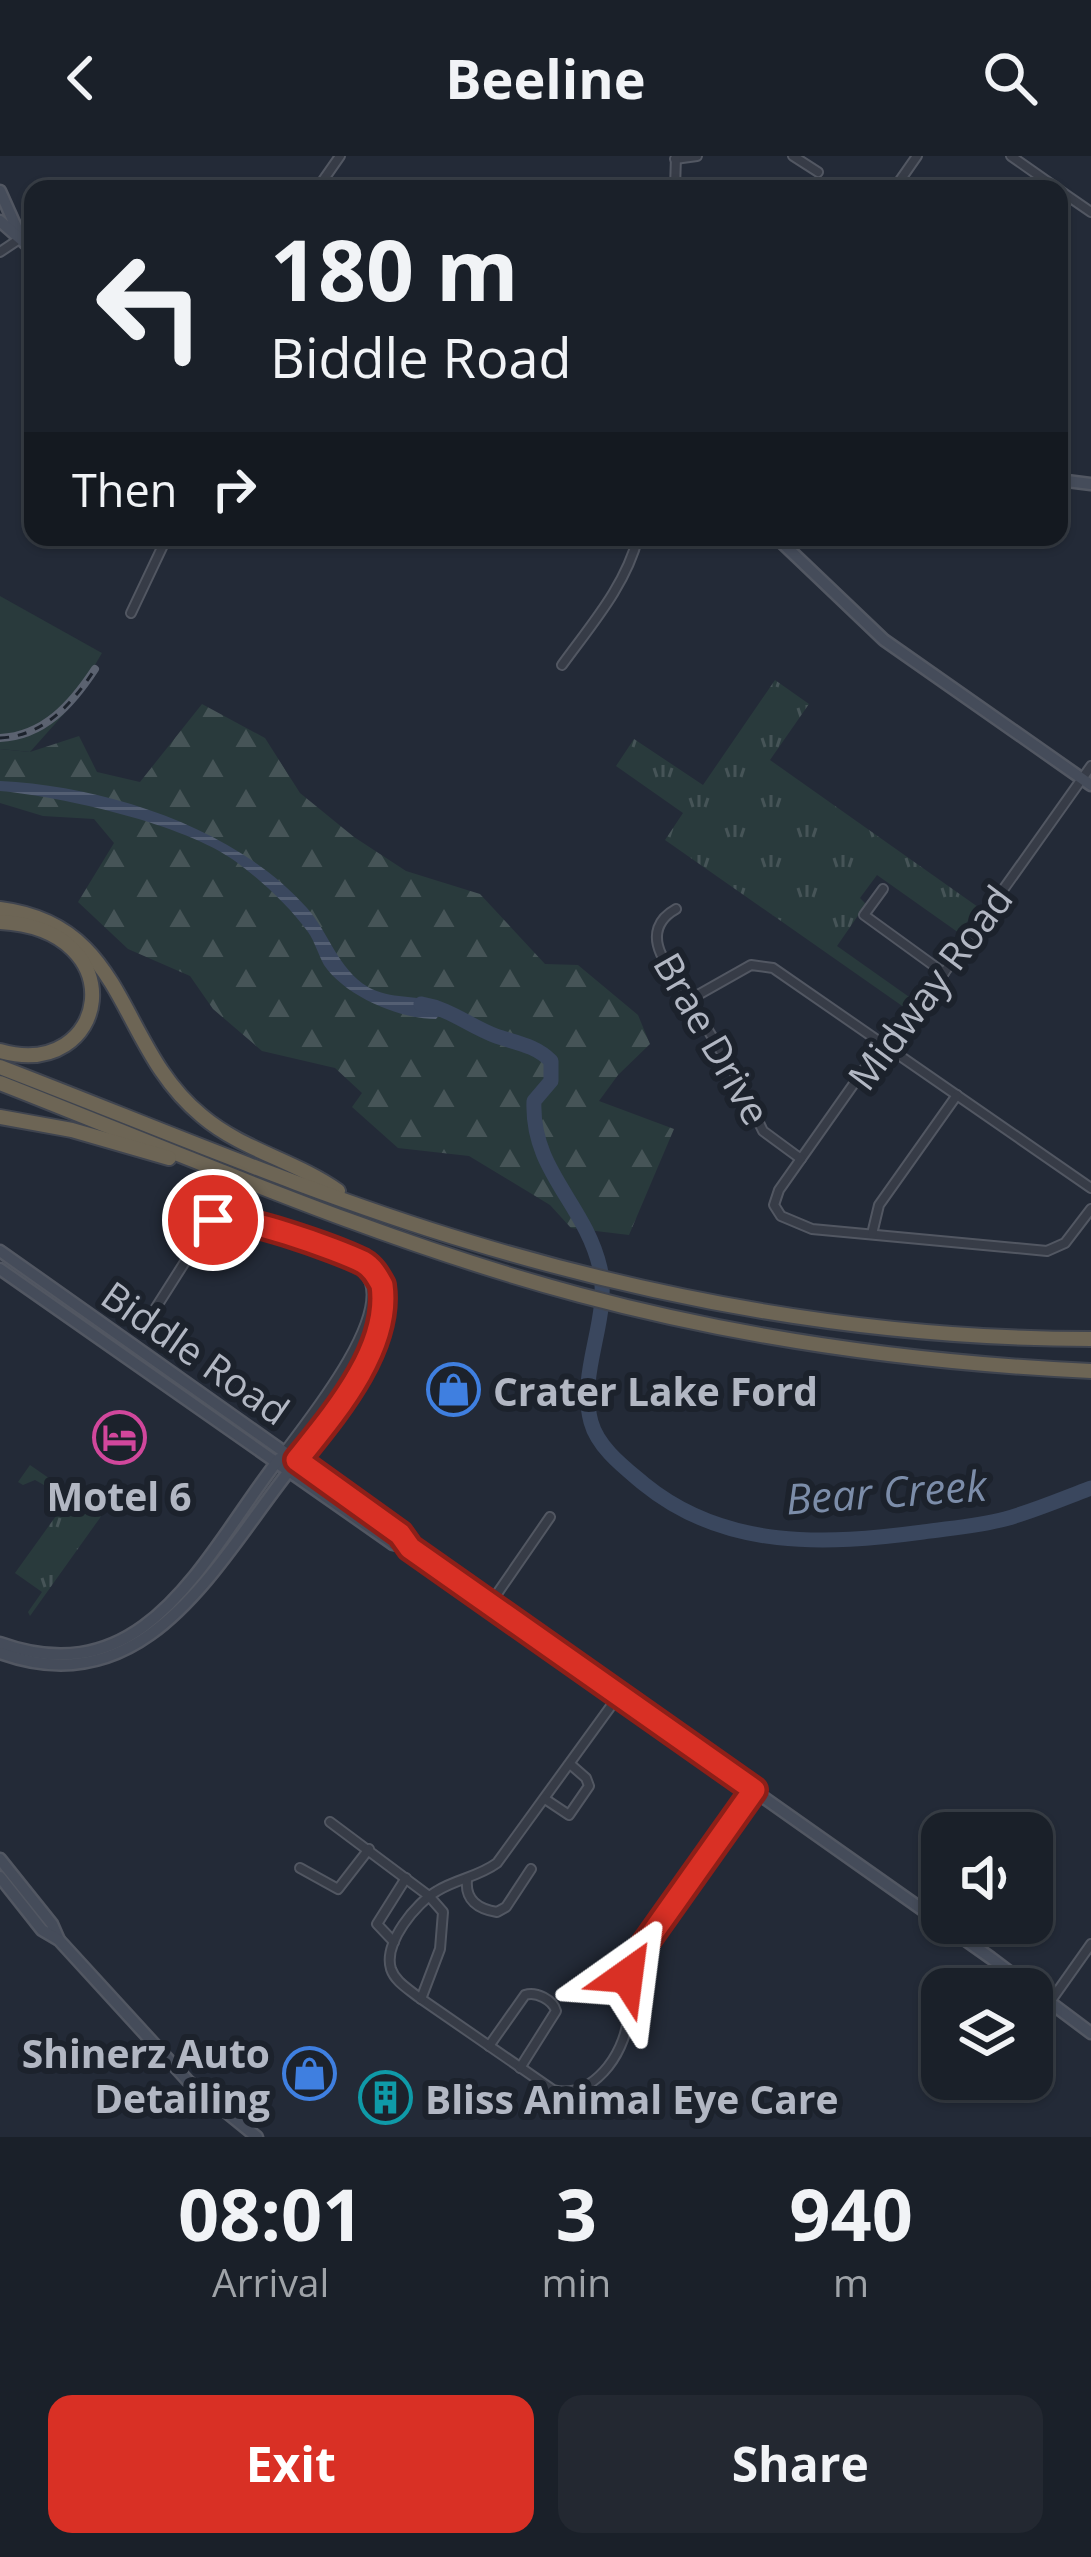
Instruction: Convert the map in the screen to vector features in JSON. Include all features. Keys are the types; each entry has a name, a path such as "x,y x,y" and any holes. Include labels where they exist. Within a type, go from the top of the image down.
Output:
{"highway":[{"path":"0,909 45,918 70,932 91,952 160,1071 200,1115 226,1134 357,1204"},
{"path":"0,922 41,928 68,943 89,970 92,989 86,1022 70,1042 38,1055 0,1051"},
{"path":"0,1066 357,1204 553,1266 789,1316 988,1335 1091,1339"},
{"path":"0,1083 409,1240 629,1308 878,1355 1091,1371"},
{"path":"0,1117 72,1130 175,1160 191,1158"}],"main road":[{"path":"0,191 21,238"},
{"path":"0,221 24,241"},
{"path":"785,546 884,640 1087,782"},
{"name":"Biddle Road","path":"0,1251 280,1457"},
{"name":"Biddle Road","path":"0,1268 293,1466 392,1544 410,1548 1003,1968"},
{"path":"0,1643 33,1654 72,1656 110,1647 146,1628 187,1586 280,1457"},
{"path":"0,1653 45,1664 79,1664 114,1655 149,1636 194,1596 293,1466"},
{"path":"0,1859 52,1924 58,1940"},
{"path":"0,1877 42,1930 58,1940 188,2081 257,2137"},
{"name":"Biddle Road","path":"1053,2004 1091,2033"}],"street":[{"path":"675,157 697,156"},
{"path":"793,156 818,172"},
{"path":"1010,156 1045,180"},
{"path":"0,252 21,238"},
{"path":"131,613 163,546"},
{"path":"562,665 617,587 636,546"},
{"name":"Midway Road","path":"872,1234 804,1227 774,1210 777,1195 869,1063 888,1047 1087,782 1091,766"},
{"path":"883,889 864,916 944,973"},
{"name":"Brae Drive","path":"676,909 660,921 658,946 737,1077 763,1131 801,1159"},
{"path":"689,1000 744,968 766,966 1091,1188"},
{"path":"957,1095 880,1205 872,1234 1047,1251 1065,1243 1091,1209"},
{"path":"148,1320 218,1217 255,1222 370,1267 382,1285 381,1318 353,1383 293,1466"},
{"path":"280,1457 341,1373 362,1332 371,1290 352,1259"},
{"path":"490,1604 550,1517"},
{"path":"619,1695 496,1863 429,1896 394,1942 390,1965 397,1979 421,1999 553,2090 585,2089 596,2080 625,2034 627,1976 632,1962 754,1790"},
{"path":"545,1799 569,1815 589,1786 570,1764"},
{"path":"330,1822 429,1896 443,1912 434,1968 421,1999"},
{"path":"300,1868 338,1889 368,1849"},
{"path":"467,1880 472,1902 497,1912 531,1869"},
{"path":"394,1942 376,1924 406,1878"},
{"path":"1053,1998 1091,1944"},
{"path":"489,2046 525,1995 535,1993 554,2005 553,2018 520,2068"}],"green space":[{"path":"0,596 102,653 71,706 30,752 0,749"},
{"path":"775,680 809,704 770,760 978,907 959,933 877,875 860,898 866,904 837,946 912,999 908,1010 665,840 683,813 616,766 634,739 703,785"},
{"path":"202,704 265,738 300,793 354,837 406,871 480,894 545,964 578,965 638,1015 650,1044 599,1101 674,1129 629,1235 571,1228 550,1205 469,1156 398,1148 352,1107 362,1093 335,1068 262,1051 213,1009 190,976 128,949 78,902 114,843 94,819 43,816 0,803 0,749 30,752 79,736 97,772 140,782"},
{"path":"30,1465 102,1515 30,1616 42,1592 15,1573 66,1502 62,1492 47,1481 44,1485 35,1480 18,1482"}],"water":[{"path":"0,781 124,802 206,834 277,879 307,908 341,961 368,987 439,1003 441,1013 436,1019 406,1015 345,987 324,965 308,932 283,903 245,868 213,848 122,814 0,791"}],"waterway":[{"name":"Bear Creek","path":"421,1004 532,1048 551,1061 551,1081 534,1101 535,1126 600,1268 601,1306 588,1384 591,1422 606,1449 644,1484 708,1521 742,1532 813,1540 985,1523 1091,1488"}],"railway":[{"path":"0,738 43,725 77,694 95,669"}],"place":[{"name":"Crater Lake Ford","path":"454,1390"},
{"name":"Motel 6","path":"119,1438"},
{"name":"Shinerz Auto Detailing","path":"309,2074"},
{"name":"Bliss Animal Eye Care","path":"386,2098"}],"route":[{"path":"213,1220 222,1216 255,1222 363,1262 382,1285 381,1318 364,1363 297,1460 400,1534 410,1548 754,1790 632,1962 627,1976"}]}
